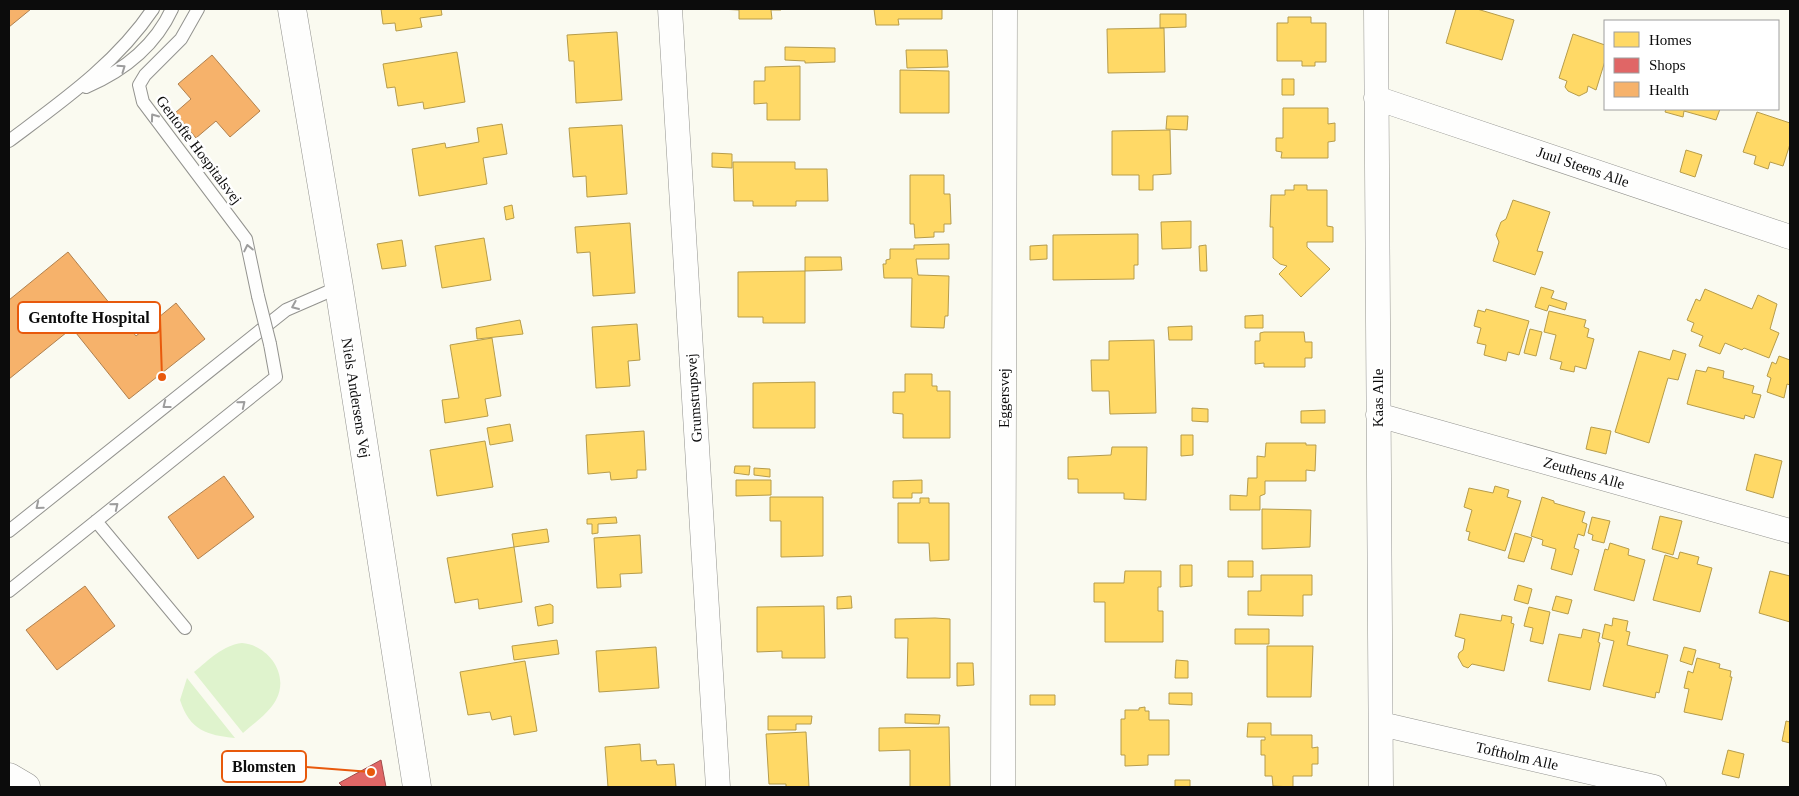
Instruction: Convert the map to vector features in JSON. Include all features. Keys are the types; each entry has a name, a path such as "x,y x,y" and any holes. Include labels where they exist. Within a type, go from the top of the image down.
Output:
{"street":[{"name":"Niels Andersens Vej","path":"292,9 339,287 417,787"},
{"name":"Grumstrupsvej","path":"670,9 718,787"},
{"name":"Eggersvej","path":"1003,787 1005,9"},
{"name":"Kaas Alle","path":"1376,9 1381,787"},
{"name":"Juul Steens Alle","path":"1376,98 1790,237"},
{"name":"Zeuthens Alle","path":"1378,415 1790,531"},
{"name":"Toftholm Alle","path":"1381,724 1654,787"},
{"path":"9,777 26,787"}],"lane":[{"path":"9,141 79,89 124,46 153,9"},
{"path":"79,89 109,77 127,65 158,31 172,9"},
{"name":"Gentofte Hospitalsvej","path":"96,522 276,377 246,239 148,110 139,92 139,85 145,75 180,39 198,9"},
{"path":"9,531 286,310 339,287"},
{"path":"9,591 96,522 185,628"}],"green space":[{"path":"242,643 252,645 268,655 274,662 280,680 280,690 273,705 243,733 194,672 222,650"},
{"path":"187,678 235,738 208,733 194,725 189,719 180,700"}],"building: Homes":[{"path":"381,9 441,9 442,15 420,18 422,27 396,31 395,23 383,24"},
{"path":"719,9 781,10 771,10 772,19 739,19 739,10"},
{"path":"874,9 942,9 942,19 898,19 899,25 876,25"},
{"path":"1456,9 1477,9 1514,20 1502,60 1446,43"},
{"path":"1160,14 1186,14 1186,27 1160,28"},
{"path":"1288,17 1311,17 1311,23 1326,23 1326,62 1315,62 1315,66 1302,66 1302,61 1277,61 1277,23 1288,23"},
{"path":"1164,28 1165,72 1108,73 1107,29"},
{"path":"617,32 622,100 576,103 574,61 569,61 567,35"},
{"path":"1573,34 1604,45 1604,64 1596,90 1588,86 1587,92 1579,96 1568,91 1565,87 1567,81 1559,78"},
{"path":"785,47 835,48 835,62 805,63 805,61 785,60"},
{"path":"906,50 947,50 948,67 907,68"},
{"path":"457,52 465,102 424,109 423,102 398,106 395,87 387,88 383,64"},
{"path":"800,66 800,120 767,120 767,103 754,104 754,81 765,81 765,67"},
{"path":"900,70 949,71 949,113 900,113"},
{"path":"1282,79 1294,79 1294,95 1282,95"},
{"path":"1283,108 1328,108 1328,124 1335,123 1335,141 1328,142 1328,158 1281,158 1282,152 1276,151 1276,138 1283,138"},
{"path":"1666,110 1720,110 1716,120 1684,111 1683,117 1665,112"},
{"path":"1757,112 1790,123 1790,144 1783,166 1770,162 1768,169 1754,164 1756,156 1743,152"},
{"path":"1167,116 1188,116 1187,130 1166,129"},
{"path":"502,124 507,154 483,158 487,184 419,196 412,149 445,143 446,148 479,142 477,128"},
{"path":"622,125 627,194 587,197 586,176 573,177 569,128"},
{"path":"1170,130 1171,174 1153,175 1153,190 1139,190 1139,175 1112,175 1112,131"},
{"path":"1686,150 1702,155 1695,177 1680,172"},
{"path":"712,153 732,154 732,168 712,167"},
{"path":"733,162 795,162 795,169 827,169 828,201 796,201 796,206 753,206 753,201 734,201"},
{"path":"910,175 944,175 944,194 950,194 951,224 944,224 944,232 934,232 934,237 915,238 914,224 910,224"},
{"path":"1294,185 1307,185 1307,190 1327,190 1327,226 1333,227 1333,242 1307,242 1307,247 1330,269 1301,297 1279,274 1287,266 1280,264 1273,258 1273,227 1270,227 1271,195 1285,195 1285,190 1294,190"},
{"path":"1513,200 1550,212 1537,251 1543,252 1535,275 1493,261 1499,242 1496,235 1501,222 1506,219"},
{"path":"512,205 514,218 506,220 504,207"},
{"path":"1191,221 1191,248 1162,249 1161,222"},
{"path":"630,223 635,293 593,296 590,252 577,253 575,227"},
{"path":"1138,234 1138,265 1134,265 1134,279 1053,280 1053,235"},
{"path":"484,238 491,280 442,288 435,246"},
{"path":"402,240 406,266 382,269 377,244"},
{"path":"949,244 949,259 916,259 918,275 949,276 948,316 945,316 944,328 911,327 912,278 884,278 883,264 886,264 886,260 890,259 890,249 914,249 914,245"},
{"path":"1047,245 1047,259 1030,260 1030,246"},
{"path":"1206,245 1207,271 1200,271 1199,246"},
{"path":"805,257 841,257 842,270 805,271"},
{"path":"805,271 805,323 763,323 763,317 738,317 738,272"},
{"path":"1541,287 1554,291 1551,298 1567,303 1565,310 1549,305 1547,311 1535,307"},
{"path":"1705,289 1752,309 1758,295 1777,304 1770,329 1779,333 1769,358 1725,343 1720,354 1699,346 1703,336 1691,331 1694,323 1687,320 1696,299 1700,301"},
{"path":"1486,309 1529,321 1519,355 1508,352 1506,361 1484,355 1486,345 1477,343 1481,328 1474,326 1478,310 1485,312"},
{"path":"1549,311 1586,320 1584,327 1589,329 1587,337 1594,339 1586,369 1575,366 1574,372 1560,369 1562,362 1550,359 1556,335 1544,332"},
{"path":"1263,315 1263,328 1245,328 1245,316"},
{"path":"520,320 523,334 477,339 476,328"},
{"path":"637,324 640,360 628,361 630,386 596,388 592,327"},
{"path":"1192,326 1192,340 1169,340 1168,327"},
{"path":"1530,329 1542,332 1536,356 1524,353"},
{"path":"1304,332 1305,342 1312,342 1312,358 1305,358 1305,367 1264,367 1264,363 1255,364 1255,341 1260,341 1260,333"},
{"path":"492,338 501,396 485,399 488,416 445,423 442,400 459,398 450,345"},
{"path":"1154,340 1156,413 1110,414 1109,391 1092,391 1091,360 1109,360 1109,341"},
{"path":"1673,350 1686,354 1678,380 1668,378 1649,443 1615,432 1639,351 1670,360"},
{"path":"1779,356 1790,360 1790,385 1787,384 1784,398 1767,392 1771,378 1767,376 1772,362 1776,364"},
{"path":"1708,367 1724,371 1723,378 1754,386 1752,393 1761,395 1754,418 1745,415 1744,419 1687,404 1696,370 1706,372"},
{"path":"905,374 932,374 932,386 937,386 937,391 950,391 950,438 903,438 903,414 893,413 893,392 905,392"},
{"path":"815,382 815,428 753,428 753,383"},
{"path":"1192,408 1208,409 1208,422 1192,421"},
{"path":"1325,410 1325,423 1301,423 1301,411"},
{"path":"510,424 513,441 490,445 487,428"},
{"path":"1591,427 1611,431 1606,454 1586,449"},
{"path":"644,431 646,470 637,470 637,478 611,480 610,472 588,474 586,435"},
{"path":"1181,435 1193,435 1193,455 1181,456"},
{"path":"485,441 493,487 437,496 430,450"},
{"path":"1266,443 1306,443 1306,445 1316,445 1315,471 1306,470 1306,481 1265,481 1265,494 1260,496 1260,510 1230,510 1230,495 1247,496 1248,478 1257,478 1257,456 1265,457"},
{"path":"1112,447 1147,447 1146,500 1124,499 1124,493 1078,493 1078,479 1068,479 1068,457 1111,455"},
{"path":"1755,454 1782,461 1773,498 1746,490"},
{"path":"735,466 750,466 749,475 734,473"},
{"path":"754,468 770,469 770,477 754,475"},
{"path":"736,480 771,480 771,495 736,496"},
{"path":"922,480 922,493 912,493 912,498 893,498 893,481"},
{"path":"1495,486 1509,490 1507,497 1521,501 1505,551 1468,540 1470,532 1466,531 1472,510 1464,507 1469,488 1493,493"},
{"path":"770,497 823,497 823,556 781,557 781,521 770,521"},
{"path":"1542,497 1554,501 1554,503 1585,512 1582,522 1587,524 1584,536 1578,534 1574,548 1579,550 1572,575 1551,569 1556,549 1542,545 1543,540 1531,536"},
{"path":"920,498 929,498 929,503 949,503 949,560 930,561 929,543 898,543 898,503 920,503"},
{"path":"1262,509 1311,510 1310,547 1262,549"},
{"path":"1660,516 1682,521 1673,555 1652,549"},
{"path":"616,517 617,523 598,524 598,533 592,534 592,524 587,524 587,519"},
{"path":"1592,517 1610,521 1604,543 1592,540 1593,535 1588,533"},
{"path":"547,529 549,542 514,547 512,534"},
{"path":"1515,533 1532,538 1524,562 1508,558"},
{"path":"640,535 642,573 620,574 621,587 597,588 594,538"},
{"path":"1610,543 1629,549 1628,555 1645,560 1634,601 1594,590 1605,549 1608,550"},
{"path":"514,547 522,602 479,609 478,599 455,603 447,558"},
{"path":"1680,552 1699,557 1697,564 1712,568 1700,612 1653,600 1665,555 1678,559"},
{"path":"1228,561 1253,561 1253,577 1228,577"},
{"path":"1180,565 1192,565 1192,586 1180,587"},
{"path":"1125,571 1161,571 1161,587 1158,587 1158,611 1163,611 1163,642 1105,642 1105,602 1094,602 1094,583 1124,583"},
{"path":"1770,571 1790,576 1790,622 1759,613"},
{"path":"1261,575 1312,575 1312,595 1303,595 1303,616 1248,615 1248,591 1261,591"},
{"path":"1518,585 1532,589 1528,604 1514,600"},
{"path":"851,596 852,608 837,609 837,597"},
{"path":"1556,596 1572,600 1568,614 1552,610"},
{"path":"550,604 553,606 553,623 538,626 535,607"},
{"path":"824,606 825,658 782,658 782,651 757,652 757,607"},
{"path":"1529,607 1550,612 1543,644 1530,641 1533,628 1524,626"},
{"path":"1460,614 1501,621 1502,615 1512,617 1511,623 1514,624 1504,671 1472,664 1468,668 1463,666 1458,657 1459,653 1463,650 1465,639 1455,636"},
{"path":"1613,618 1628,621 1626,631 1630,632 1627,645 1668,655 1659,693 1656,692 1655,698 1603,686 1614,641 1602,638 1605,624 1612,626"},
{"path":"895,619 950,619 950,678 907,678 908,638 895,638"},
{"path":"1235,629 1269,629 1269,644 1235,644"},
{"path":"1583,629 1600,633 1598,642 1600,643 1590,690 1548,681 1559,634 1581,638"},
{"path":"557,640 559,654 514,660 512,646"},
{"path":"1267,646 1313,646 1311,697 1267,697"},
{"path":"656,647 659,688 599,692 596,651"},
{"path":"1684,647 1696,650 1692,665 1680,661"},
{"path":"1697,658 1720,664 1719,668 1731,671 1730,677 1732,677 1722,720 1684,712 1689,689 1684,688 1688,671 1693,673"},
{"path":"1176,660 1188,661 1188,678 1175,678"},
{"path":"525,661 537,731 514,735 511,716 492,720 490,712 468,715 460,672"},
{"path":"957,663 973,663 974,685 957,686"},
{"path":"1169,693 1192,693 1192,705 1169,704"},
{"path":"1030,695 1055,695 1055,705 1030,705"},
{"path":"1145,707 1145,711 1149,711 1149,720 1169,720 1169,755 1148,755 1148,765 1125,766 1125,755 1121,755 1121,719 1125,719 1125,710 1139,710 1139,708"},
{"path":"905,714 940,715 939,724 905,723"},
{"path":"768,716 812,716 811,724 796,724 796,730 768,730"},
{"path":"1786,721 1790,722 1790,743 1782,741"},
{"path":"1248,723 1271,723 1271,735 1312,735 1312,748 1318,747 1318,764 1312,764 1312,776 1293,776 1293,787 1273,786 1272,776 1265,776 1265,755 1261,755 1261,740 1265,740 1265,737 1247,737"},
{"path":"949,727 950,787 910,787 910,750 879,751 879,728"},
{"path":"806,732 809,787 786,787 786,784 769,784 766,734"},
{"path":"640,744 641,761 656,760 657,765 674,764 676,787 608,787 605,747"},
{"path":"1728,750 1744,754 1739,778 1722,774"},
{"path":"1175,780 1190,780 1190,787 1175,787"}],"building: Shops":[{"path":"381,760 386,787 343,787 339,783"}],"building: Health":[{"path":"9,9 31,9 9,27"},
{"path":"212,55 260,111 230,137 216,121 196,138 175,113 191,99 178,84"},
{"path":"68,252 136,336 176,303 205,339 129,399 72,328 9,379 9,300"},
{"path":"224,476 254,517 198,559 168,517"},
{"path":"85,586 115,626 57,670 26,630"}],"place":[{"name":"Gentofte Hospital","path":"162,377"},
{"name":"Blomsten","path":"371,772"}]}
